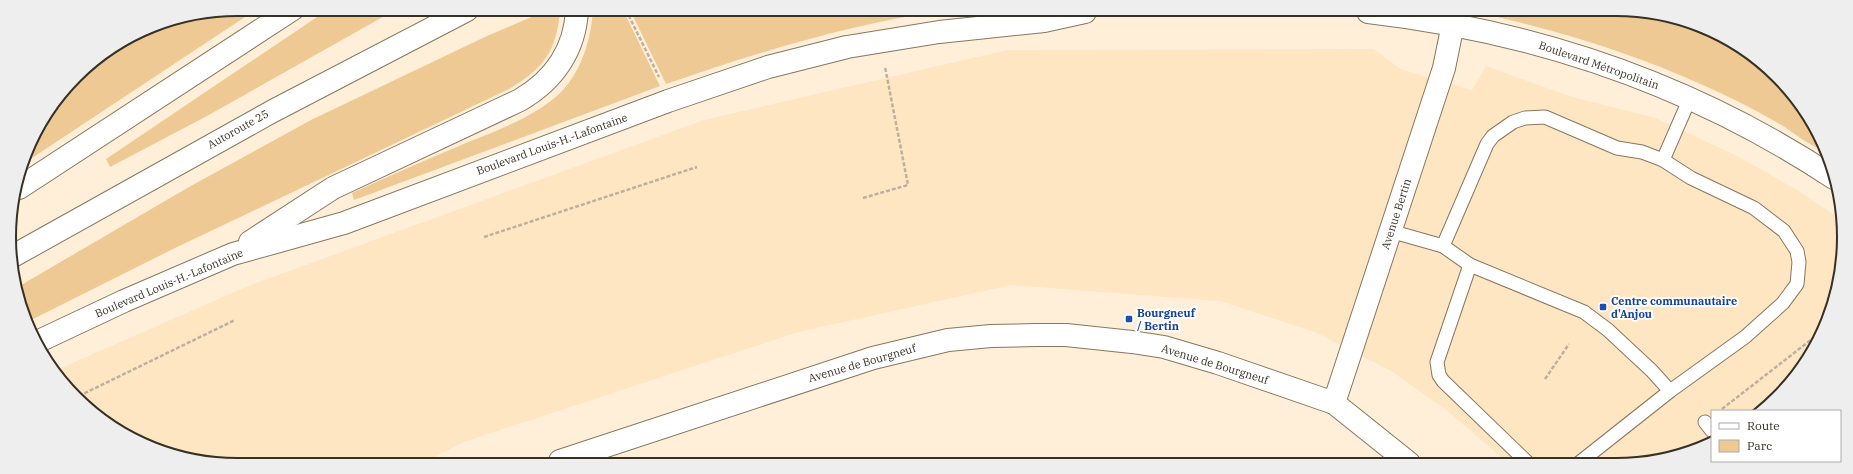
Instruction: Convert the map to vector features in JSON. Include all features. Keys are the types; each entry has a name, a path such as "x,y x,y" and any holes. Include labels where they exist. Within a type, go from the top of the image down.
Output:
{"main road":[{"path":"23,185 282,16"},
{"name":"Autoroute 25","path":"16,254 273,110 455,16"},
{"path":"233,254 333,188 520,100 536,90 549,79 560,66 568,51 573,35 576,16"},
{"name":"Boulevard Louis-H.-Lafontaine","path":"42,340 124,301 233,254 344,223 668,100 768,67 847,46 939,32 1044,21 1067,16"},
{"name":"Boulevard Métropolitain","path":"1396,16 1453,24 1564,51 1629,72 1690,98 1774,141 1827,174"},
{"name":"Avenue Bertin","path":"1334,403 1444,68 1453,24"},
{"name":"Avenue de Bourgneuf","path":"569,458 873,358 948,340 990,336 1066,335 1101,338 1164,348 1218,363 1334,403 1403,458"}],"lane":[{"path":"1663,160 1690,98"},
{"path":"1443,246 1488,144 1502,128 1512,122 1525,118 1545,117 1617,148 1642,152 1663,160 1691,178 1737,199 1766,216 1784,231 1792,241 1797,251 1799,262 1796,284 1783,303 1739,342 1670,391 1585,458"},
{"path":"1390,231 1443,246 1470,265 1584,312 1613,335 1652,371 1670,391"},
{"path":"1470,265 1437,362 1439,375 1443,381 1523,458"}],"path":[{"path":"629,16 659,78"},
{"path":"863,198 908,185 885,66"},
{"path":"484,237 697,167"},
{"path":"82,394 235,320"},
{"path":"1721,410 1812,338"},
{"path":"1545,379 1569,344"}],"shaded area":[{"path":"1374,49 1400,69 1472,90 1486,66 1572,97 1656,118 1737,156 1799,191 1836,216 1837,251 1833,280 1825,308 1814,335 1800,360 1782,383 1753,410 1711,410 1711,436 1687,446 1659,454 1630,458 1502,458 1445,409 1391,371 1315,332 1220,301 1011,285 798,332 464,442 432,458 223,458 194,454 152,441 114,421 91,403 71,383 59,369 248,286 704,120 1007,50"}],"green space":[{"path":"223,16 246,16 30,159 46,126 62,102 91,71 114,53 152,33 194,20"},
{"path":"319,16 385,16 207,116 110,167 106,159"},
{"path":"534,16 559,16 556,37 552,48 546,57 531,74 509,89 175,248 32,319 21,285 189,187 311,120 487,36"},
{"path":"592,16 626,16 660,86 354,200 352,193 510,125 538,110 550,101 562,91 575,74 588,43"},
{"path":"633,16 912,16 871,24 802,41 734,61 666,84"},
{"path":"1491,16 1630,16 1659,20 1701,33 1739,53 1762,71 1782,91 1800,114 1818,149 1753,109 1673,72 1578,38"}],"place":[{"name":"Centre communautaire d'Anjou","path":"1603,307"},
{"name":"Bourgneuf / Bertin","path":"1129,319"}]}
